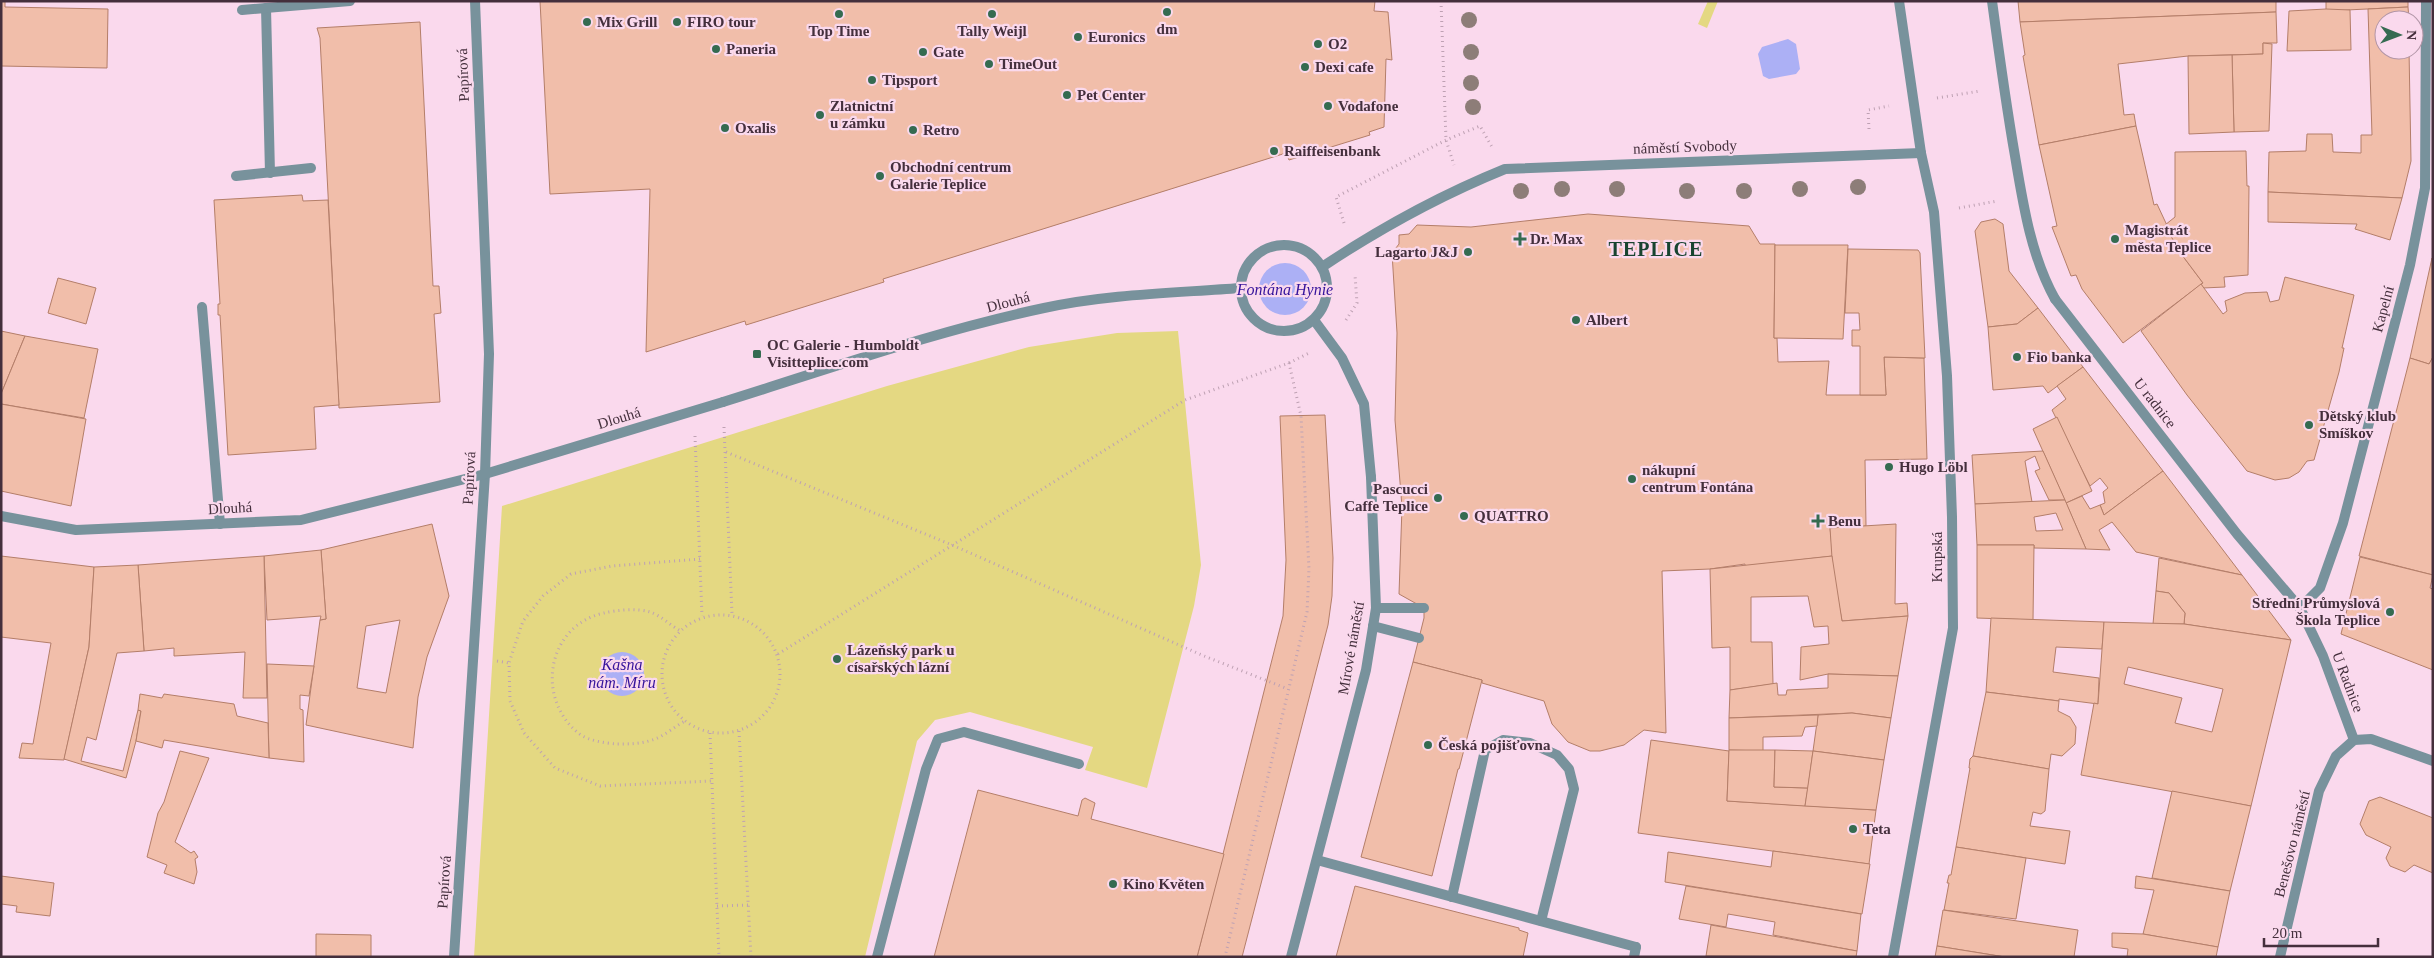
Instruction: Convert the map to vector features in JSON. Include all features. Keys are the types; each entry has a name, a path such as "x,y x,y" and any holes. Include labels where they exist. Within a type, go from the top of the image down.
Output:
{"street":[{"path":"242,10 350,1"},
{"name":"Papírová","path":"456,955 485,474 489,354 475,1"},
{"path":"1899,1 1921,153"},
{"path":"1992,1 2003,87 2022,197"},
{"name":"Kapelní","path":"2300,608 2320,588 2343,523 2410,265 2425,188 2426,1"},
{"path":"266,8 270,173"},
{"name":"náměstí Svobody","path":"1322,267 1352,247 1461,187 1505,169 1921,153"},
{"name":"Krupská","path":"1894,957 1953,628 1952,517 1947,376 1934,212 1921,153"},
{"path":"236,176 311,168"},
{"name":"U radnice","path":"2022,197 2042,275 2055,298 2237,534 2300,608"},
{"path":"1287,245 1301,248 1313,256 1322,267 1327,281 1327,295 1322,309 1314,320 1302,328 1288,332 1273,331 1260,325 1249,315 1243,302 1240,288 1244,269 1256,255 1273,246 1287,245"},
{"name":"Dlouhá","path":"1,516 76,530 301,520 485,474 926,338 1044,308 1107,298 1240,288"},
{"path":"202,308 220,524"},
{"name":"Mírové náměstí","path":"1291,957 1366,670 1376,608 1371,477 1364,404 1342,358 1314,320"},
{"path":"1376,608 1424,608"},
{"name":"U Radnice","path":"2300,608 2323,656 2354,740"},
{"path":"1373,626 1419,638"},
{"path":"877,957 926,769 938,739 964,732 1079,764"},
{"path":"2354,740 2371,739 2433,761"},
{"path":"1452,897 1485,750 1503,740 1530,743 1557,755 1569,769 1574,789 1540,922"},
{"name":"Benešovo náměstí","path":"2280,957 2319,791 2336,756 2354,740"},
{"path":"1317,860 1540,922 1635,952"}],"path":[{"path":"1441,1 1446,140 1461,187"},
{"path":"1871,155 1868,110 2003,87"},
{"path":"1934,212 2022,197"},
{"path":"778,654 1186,400 1289,362 1301,416 1308,569 1306,612 1225,957"},
{"path":"723,402 732,614"},
{"path":"694,411 702,616"},
{"path":"726,452 952,545 1204,656 1288,689"},
{"path":"700,559 612,566 570,574 543,596 523,621 509,663 510,701 524,733 555,768 600,786 711,781"},
{"path":"679,630 650,612 615,610 592,615 577,623 564,637 556,654 553,686 558,707 567,721 578,734 594,740 632,744 653,740 685,721"},
{"path":"732,614 760,628 778,654 780,686 765,714 739,731 710,733 696,728 685,721 668,702 661,677 665,652 679,630 702,616 732,614"},
{"path":"739,731 751,957"},
{"path":"710,733 719,957"},
{"path":"717,906 748,905"}],"shaded area":[{"path":"1708,1 1718,1 1707,28 1698,24"},
{"name":"Lázeňský park u císařských lázní","path":"1178,331 1201,565 1194,606 1147,788 1085,770 1093,747 970,712 935,720 917,741 865,957 474,957 502,506 887,386 1029,347 1117,333"}],"water":[{"path":"1788,39 1796,44 1800,69 1796,74 1769,79 1763,76 1758,54 1762,47"},
{"name":"Fontána Hynie","path":"1285,263 1299,267 1307,275 1311,289 1307,303 1299,311 1285,315 1271,311 1263,303 1259,289 1263,275 1271,267"},
{"name":"Kašna nám. Míru","path":"626,652 638,658 643,665 643,683 638,690 631,695 618,696 610,693 603,686 600,670 603,662 610,655"}],"building":[{"path":"1,1 5,1 5,7 108,9 107,68 1,66"},
{"name":"Obchodní centrum Galerie Teplice","path":"540,1 1375,1 1374,11 1388,12 1392,60 1386,59 1384,127 1369,132 1370,135 1289,160 1286,153 883,279 884,282 746,325 745,321 646,352 650,189 550,194"},
{"path":"2018,1 2276,1 2276,12 2020,22"},
{"path":"2326,1 2408,1 2408,7 2326,11"},
{"path":"2408,7 2408,10 2374,10 2374,60 2409,60 2411,161 2402,198 2268,192 2269,152 2306,151 2307,134 2332,134 2333,152 2361,153 2361,135 2372,135 2368,9"},
{"path":"2350,10 2351,50 2287,51 2289,11"},
{"path":"2276,12 2277,43 2263,43 2263,54 2188,56 2118,64 2124,115 2134,114 2136,126 2039,145 2023,56 2025,55 2020,22"},
{"path":"420,22 433,286 439,286 441,313 434,314 440,402 339,408 320,38 317,28"},
{"path":"2263,43 2272,44 2269,131 2234,132 2232,55 2263,54"},
{"path":"2232,55 2234,132 2189,134 2188,56"},
{"name":"Magistrát města Teplice","path":"2136,126 2154,205 2157,204 2179,251 2203,283 2123,343 2082,289 2076,275 2071,276 2052,227 2057,226 2039,145"},
{"path":"2246,151 2247,186 2249,186 2248,275 2224,277 2225,287 2203,288 2201,284 2203,283 2179,251 2165,225 2175,217 2175,152"},
{"path":"2268,192 2402,198 2390,240 2355,229 2357,224 2268,222"},
{"path":"302,195 303,201 328,200 339,405 314,407 316,449 228,455 220,315 218,315 218,304 220,304 214,200"},
{"name":"nákupní centrum Fontána","path":"1588,214 1749,226 1760,244 1775,244 1774,338 1777,338 1778,362 1829,361 1826,395 1886,395 1884,357 1924,358 1927,459 1865,460 1866,526 1830,528 1833,556 1745,566 1745,564 1710,569 1662,571 1666,733 1644,730 1624,745 1600,751 1590,751 1568,742 1552,724 1544,701 1482,683 1482,680 1413,662 1424,618 1424,608 1399,594 1402,507 1395,420 1397,333 1392,253 1399,244 1399,235 1409,234 1417,225 1471,227"},
{"path":"1995,219 2003,224 2009,271 2038,308 2017,324 1988,327 1975,231 1981,222"},
{"path":"1775,245 1848,245 1843,339 1774,338"},
{"path":"1848,249 1918,250 1920,253 1925,358 1884,357 1886,395 1860,395 1860,346 1852,346 1852,330 1860,330 1859,313 1845,313"},
{"path":"2432,258 2433,357 2429,364 2410,358"},
{"path":"2285,277 2354,295 2342,348 2344,348 2339,372 2314,460 2307,461 2299,472 2289,478 2275,480 2247,471 2187,395 2141,331 2201,284 2223,314 2227,311 2225,301 2245,293 2267,292 2270,302 2279,300"},
{"path":"58,278 96,288 86,324 48,313"},
{"path":"2038,308 2083,367 2048,393 2043,386 1993,390 1988,327 2017,324"},
{"path":"1,331 25,336 1,394"},
{"path":"25,336 98,349 84,418 1,404 1,394"},
{"path":"2433,357 2433,575 2359,556 2410,358 2429,364"},
{"path":"2083,367 2163,471 2104,515 2100,505 2105,503 2103,492 2108,488 2100,478 2090,486 2052,410 2066,399 2057,386"},
{"path":"1,404 86,419 71,506 1,491"},
{"path":"1325,415 1333,558 1332,596 1328,625 1242,957 1197,957 1283,616 1286,560 1280,416"},
{"path":"2057,417 2092,491 2066,503 2033,429"},
{"path":"2043,451 2065,500 2049,500 2035,471 2040,469 2035,456 2025,461 2032,502 1975,504 1972,455"},
{"path":"2163,471 2242,575 2136,552 2112,522 2099,530 2110,550 2086,549 2066,503 2082,496 2090,509 2100,505 2104,515"},
{"path":"2065,500 2086,549 2034,548 2034,545 1977,545 1975,504","holes":["2056,513 2063,530 2036,531 2034,517"]},
{"path":"432,524 449,596 427,657 418,697 413,748 306,725 320,620 326,619 321,550","holes":["400,620 386,693 357,688 366,626"]},
{"path":"1896,524 1895,604 1907,603 1908,616 1842,621 1833,573 1830,528"},
{"path":"1977,545 2034,545 2033,620 1977,618"},
{"path":"321,550 326,619 320,620 321,616 267,620 264,556"},
{"path":"1,556 94,567 89,647 64,760 19,758 22,743 33,744 51,643 1,637"},
{"path":"264,556 267,698 243,698 245,652 174,656 174,648 144,651 138,565"},
{"path":"1832,556 1842,621 1908,616 1898,676 1828,674 1800,680 1801,647 1829,644 1828,626 1814,627 1808,596 1751,597 1751,642 1772,642 1773,684 1730,690 1730,647 1712,648 1710,569"},
{"name":"Střední Průmyslová Škola Teplice","path":"2360,557 2433,575 2430,588 2433,589 2433,670 2341,634"},
{"path":"2159,558 2242,575 2291,640 2184,624 2185,613 2169,593 2156,591"},
{"path":"138,565 144,651 117,653 96,740 87,737 81,761 123,771 138,710 141,711 136,741 126,778 64,759 89,647 94,567"},
{"path":"2156,591 2169,593 2185,613 2184,624 2153,624"},
{"path":"1991,618 2104,622 2102,649 2056,647 2053,672 2099,678 2098,704 1986,692"},
{"path":"2104,622 2184,624 2291,640 2251,806 2081,775 2094,703 2098,704","holes":["2128,667 2223,689 2212,732 2175,723 2182,698 2124,684"]},
{"name":"Česká pojišťovna","path":"1413,662 1482,680 1432,876 1361,857"},
{"path":"267,664 314,666 309,696 300,695 300,709 303,710 304,762 269,758"},
{"path":"1828,674 1898,676 1891,718 1852,713 1729,718 1730,690 1777,683 1778,695 1786,695 1787,690 1828,688"},
{"path":"1986,692 2059,701 2058,711 2070,717 2076,727 2075,744 2062,756 2051,754 2049,769 1973,756"},
{"path":"140,694 162,698 164,694 234,704 237,716 268,723 269,758 164,740 162,748 136,741 141,711 138,710"},
{"path":"1852,713 1891,718 1884,760 1813,751 1818,715"},
{"path":"1818,715 1817,726 1805,727 1802,736 1763,737 1763,751 1729,750 1729,718"},
{"path":"1651,740 1729,751 1727,801 1876,810 1869,864 1638,833"},
{"path":"1729,750 1775,750 1774,787 1808,788 1805,806 1727,801"},
{"path":"1775,750 1813,751 1808,788 1774,787"},
{"path":"180,751 209,758 175,842 191,853 194,851 198,857 195,859 197,872 194,884 164,873 167,865 147,857 158,813 164,802"},
{"path":"1813,751 1884,760 1876,810 1805,806"},
{"path":"1973,756 2049,769 2045,811 2041,814 2033,812 2030,826 2070,831 2065,864 1956,847 1970,759"},
{"path":"978,790 1078,816 1082,800 1085,798 1095,803 1091,819 1224,854 1197,957 934,957"},
{"path":"2172,791 2251,806 2230,891 2152,878"},
{"path":"2380,797 2433,818 2433,873 2414,865 2405,872 2390,866 2386,858 2391,847 2366,835 2360,824 2369,801"},
{"path":"1956,847 2026,858 2016,919 1944,910 1949,883 1947,883 1949,875 1951,875"},
{"path":"1773,851 1870,864 1862,914 1665,882 1668,852 1771,867"},
{"path":"1,876 54,883 50,916 16,912 17,906 1,904"},
{"path":"2136,876 2230,891 2218,947 2143,934 2154,890 2135,888"},
{"path":"1355,886 1519,928 1519,930 1528,933 1523,957 1336,957"},
{"path":"1686,886 1861,914 1857,951 1773,935 1775,922 1728,914 1726,927 1679,919"},
{"path":"1943,910 2078,930 2074,957 2005,957 1937,946"},
{"path":"1711,925 1857,951 1856,957 1706,956"},
{"path":"2112,933 2143,934 2218,947 2216,957 2127,957 2128,949 2112,947"},
{"path":"316,934 371,935 371,957 316,957"},
{"path":"1937,946 2005,957 1935,957"}],"place":[{"name":"dm","path":"1167,12"},
{"name":"Top Time","path":"839,14"},
{"name":"Tally Weijl","path":"992,14"},
{"name":"Mix Grill","path":"587,22"},
{"name":"FIRO tour","path":"677,22"},
{"name":"Euronics","path":"1078,37"},
{"name":"O2","path":"1318,44"},
{"name":"Paneria","path":"716,49"},
{"name":"Gate","path":"923,52"},
{"name":"TimeOut","path":"989,64"},
{"name":"Dexi cafe","path":"1305,67"},
{"name":"Tipsport","path":"872,80"},
{"name":"Pet Center","path":"1067,95"},
{"name":"Vodafone","path":"1328,106"},
{"name":"Zlatnictní u zámku","path":"820,115"},
{"name":"Oxalis","path":"725,128"},
{"name":"Retro","path":"913,130"},
{"name":"Raiffeisenbank","path":"1274,151"},
{"name":"Obchodní centrum Galerie Teplice","path":"880,176"},
{"name":"Dr. Max","path":"1520,239"},
{"name":"Magistrát města Teplice","path":"2115,239"},
{"name":"Lagarto J&J","path":"1468,252"},
{"name":"Albert","path":"1576,320"},
{"name":"OC Galerie - Humboldt Visitteplice.com","path":"757,354"},
{"name":"Fio banka","path":"2017,357"},
{"name":"Dětský klub Smíškov","path":"2309,425"},
{"name":"Hugo Löbl","path":"1889,467"},
{"name":"nákupní centrum Fontána","path":"1632,479"},
{"name":"Pascucci Caffe Teplice","path":"1438,498"},
{"name":"QUATTRO","path":"1464,516"},
{"name":"Benu","path":"1818,521"},
{"name":"Střední Průmyslová Škola Teplice","path":"2390,612"},
{"name":"Lázeňský park u císařských lázní","path":"837,659"},
{"name":"Česká pojišťovna","path":"1428,745"},
{"name":"Teta","path":"1853,829"},
{"name":"Kino Květen","path":"1113,884"}],"district":[{"name":"TEPLICE","path":"1656,249"}]}
